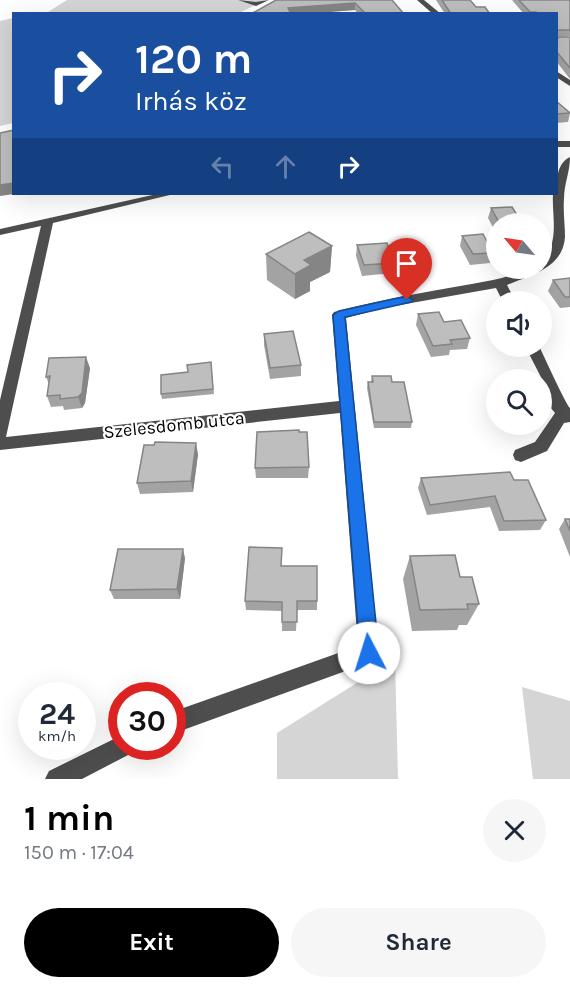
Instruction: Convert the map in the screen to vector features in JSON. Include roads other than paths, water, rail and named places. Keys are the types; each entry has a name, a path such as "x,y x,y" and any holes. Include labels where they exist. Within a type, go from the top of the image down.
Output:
{"street":[{"path":"241,0 256,4 266,0"},
{"path":"420,0 435,12"},
{"path":"558,75 570,84"},
{"path":"552,255 557,250 560,237 558,202 560,182 570,160"},
{"path":"0,232 165,195"},
{"path":"0,434 48,221"},
{"path":"186,718 369,653 339,315 383,304 500,283 510,279"},
{"path":"500,283 504,291"},
{"path":"521,455 537,451 547,443 558,418 567,415 558,407 552,384 538,357"},
{"name":"Szelesdomb utca","path":"0,444 347,406"},
{"path":"57,779 108,753"}]}
